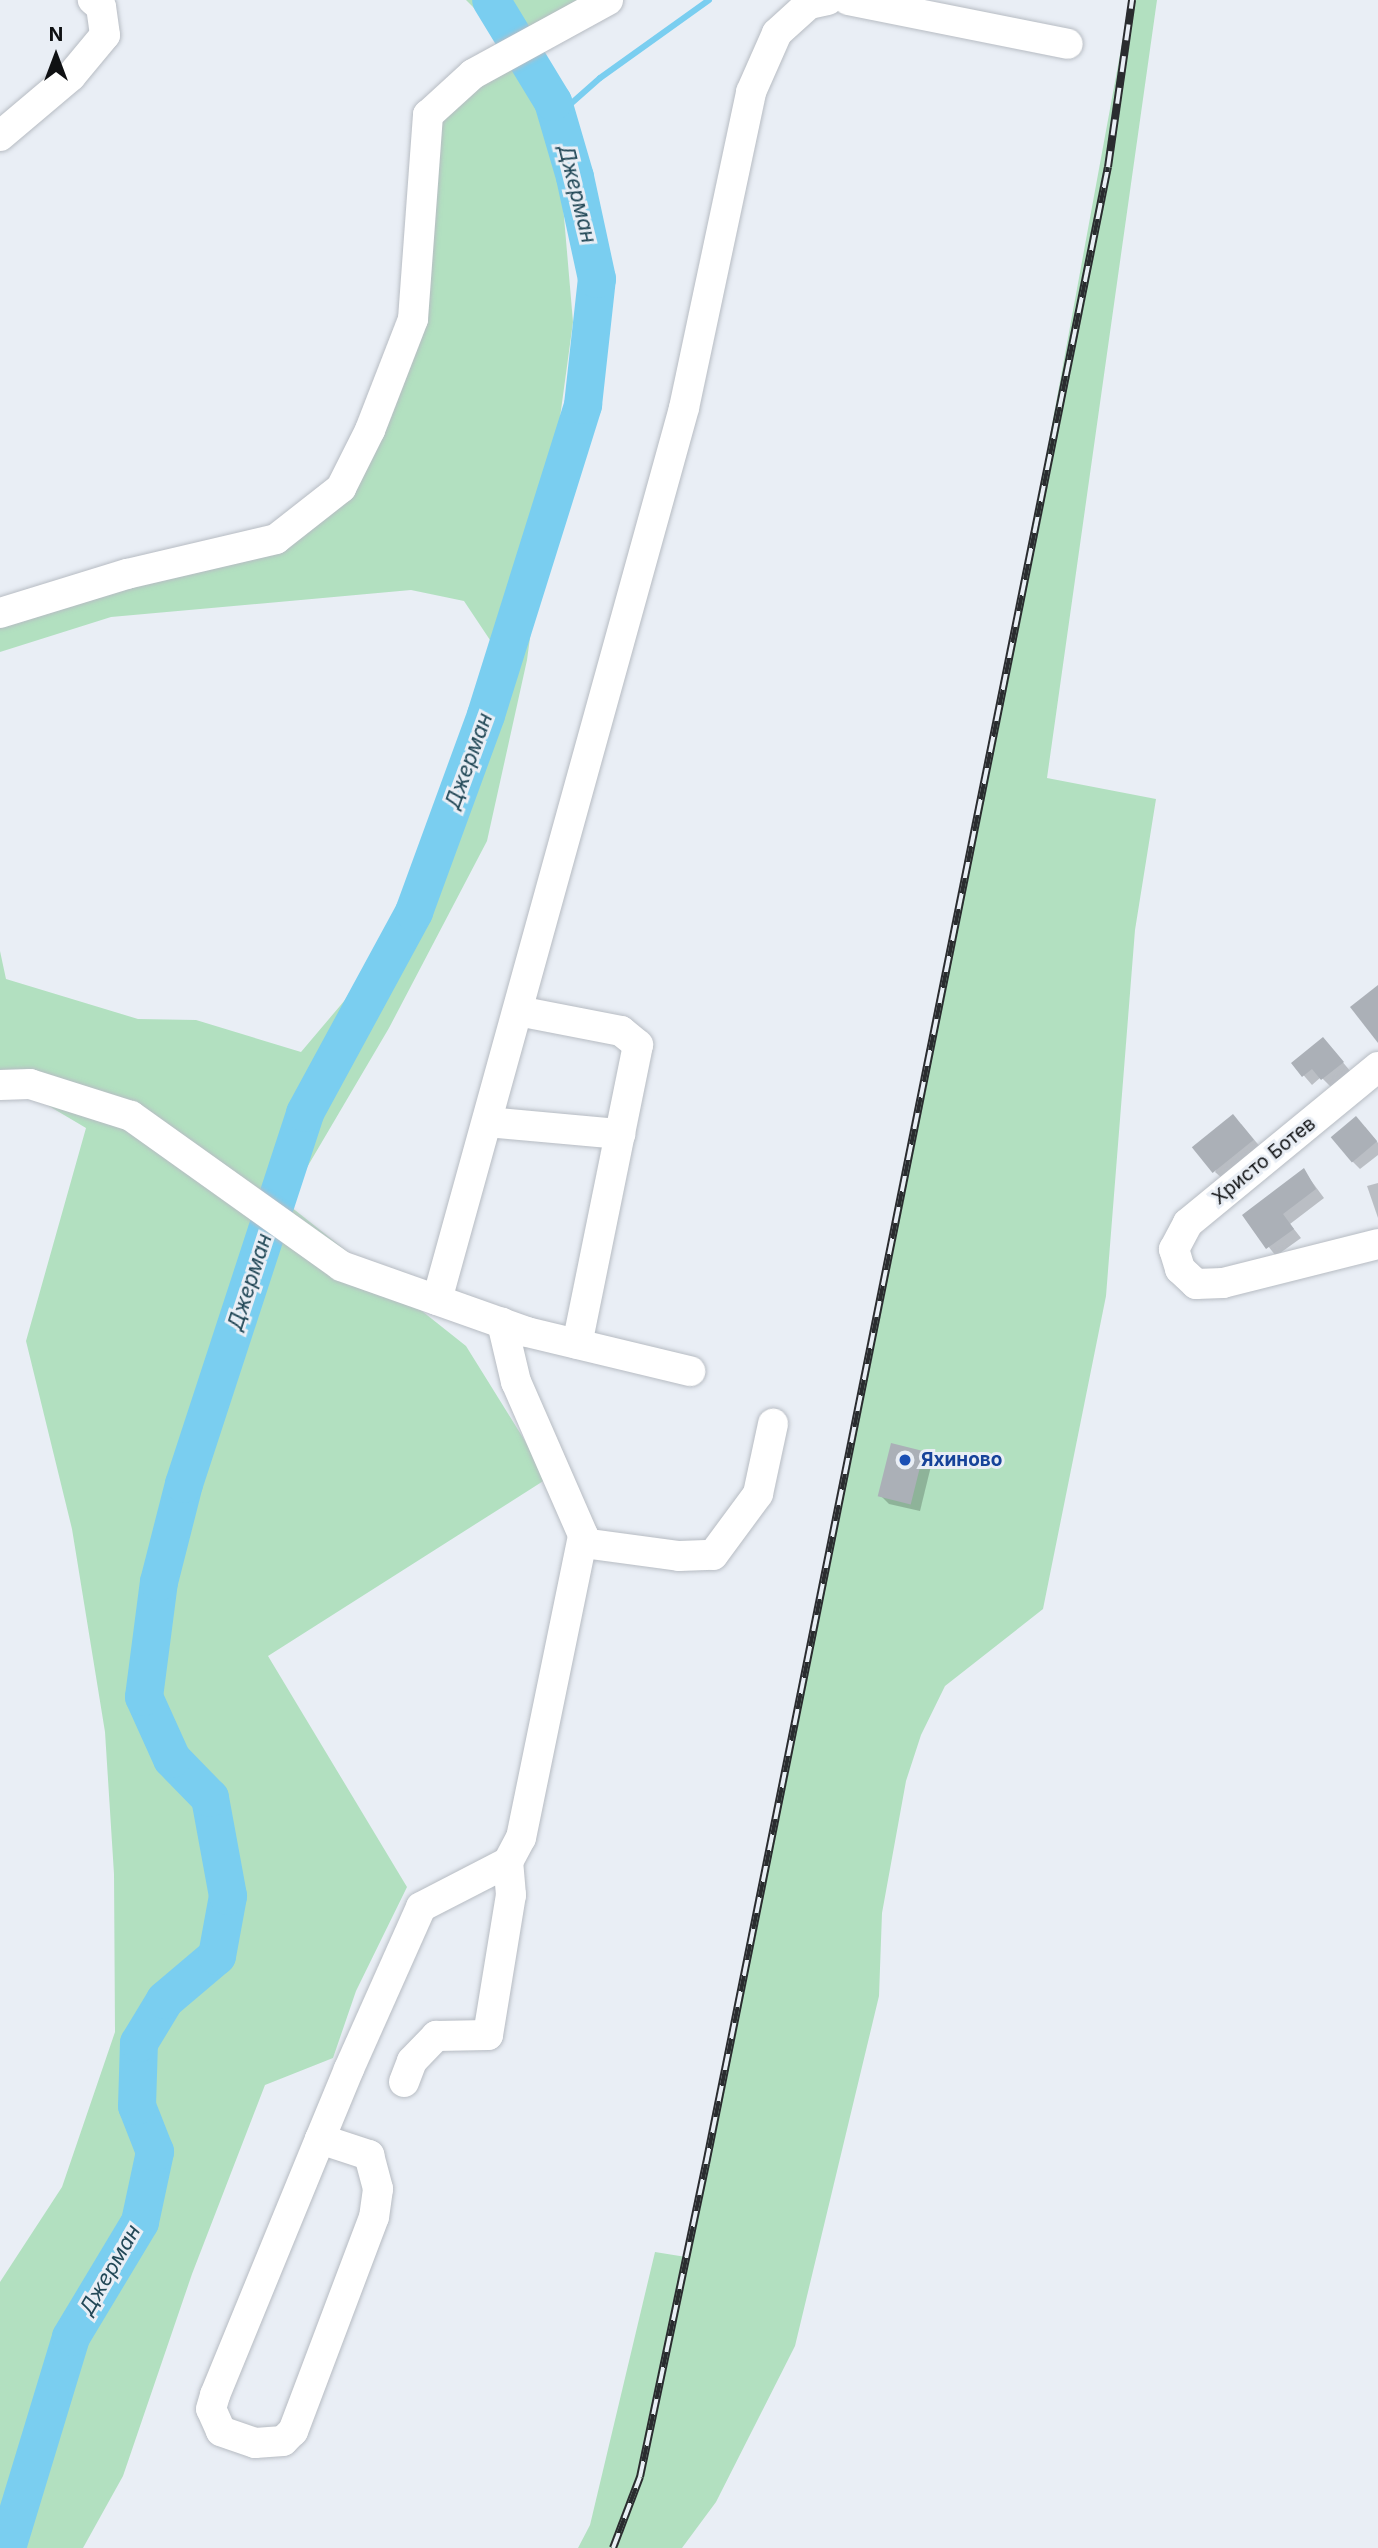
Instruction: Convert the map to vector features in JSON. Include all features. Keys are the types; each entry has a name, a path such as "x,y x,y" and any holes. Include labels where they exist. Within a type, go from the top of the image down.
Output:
{"street":[{"path":"0,136 71,76 105,35 101,8 93,0"},
{"path":"437,1300 684,408 751,92 776,33 809,4 828,0"},
{"path":"848,0 1068,44"},
{"path":"0,613 127,575 276,539 341,488 370,430 413,319 428,115 473,74 553,34 594,3"},
{"path":"518,1011 631,1037 638,1045 577,1344"},
{"name":"Христо Ботев","path":"1378,1067 1188,1223 1174,1249 1180,1269 1196,1284 1223,1283 1378,1244"},
{"path":"0,1085 30,1084 131,1116 341,1266 502,1323 690,1371"},
{"path":"486,1122 620,1134"},
{"path":"320,2139 369,2155 378,2189 374,2217 293,2431 284,2441 255,2443 221,2431 211,2409 320,2139 421,1907 508,1862 522,1838 583,1542 574,1506 516,1381 502,1323"},
{"path":"583,1542 679,1556 713,1555 758,1494 773,1424"},
{"path":"404,2082 412,2061 436,2036 488,2035 511,1895 508,1862"}],"green space":[{"path":"466,0 608,0 535,43 560,170 573,322 527,660 487,841 389,1028 286,1203 466,1346 548,1478 268,1656 407,1887 356,1991 333,2058 265,2085 192,2274 123,2476 83,2548 0,2548 0,2282 62,2187 115,2032 114,1874 105,1732 72,1529 26,1341 86,1128 0,1077 0,951 6,979 138,1019 196,1020 301,1052 345,1000 412,892 502,658 464,601 411,590 111,617 0,652 0,628 164,566 330,516 401,376 424,111 504,38"},
{"path":"1130,0 1157,0 1047,778 1156,799 1135,930 1106,1296 1043,1609 945,1686 921,1735 906,1781 882,1913 879,1996 795,2346 716,2502 682,2548 578,2548 590,2525 655,2252 686,2257 1014,632"}],"building":[{"path":"1378,985 1378,1043 1350,1007"},
{"path":"1323,1037 1344,1062 1321,1080 1312,1069 1302,1077 1291,1063"},
{"path":"1233,1114 1254,1140 1213,1173 1192,1147"},
{"path":"1356,1116 1377,1141 1352,1162 1331,1137"},
{"path":"1304,1168 1316,1189 1283,1214 1294,1229 1266,1249 1242,1215"},
{"path":"891,1443 924,1451 911,1505 878,1496"}],"waterway":[{"name":"Джерман","path":"7,2548 71,2337 140,2222 155,2152 137,2106 139,2043 165,2000 217,1956 228,1896 210,1798 172,1759 144,1697 159,1582 184,1484 305,1113 414,912 486,715 583,405 597,279 575,177 553,102 491,0"},
{"path":"557,116 600,78 709,0"}],"railway":[{"path":"613,2548 640,2477 706,2164 1108,167 1132,0"}],"place":[{"name":"Яхиново","path":"905,1460"}]}
